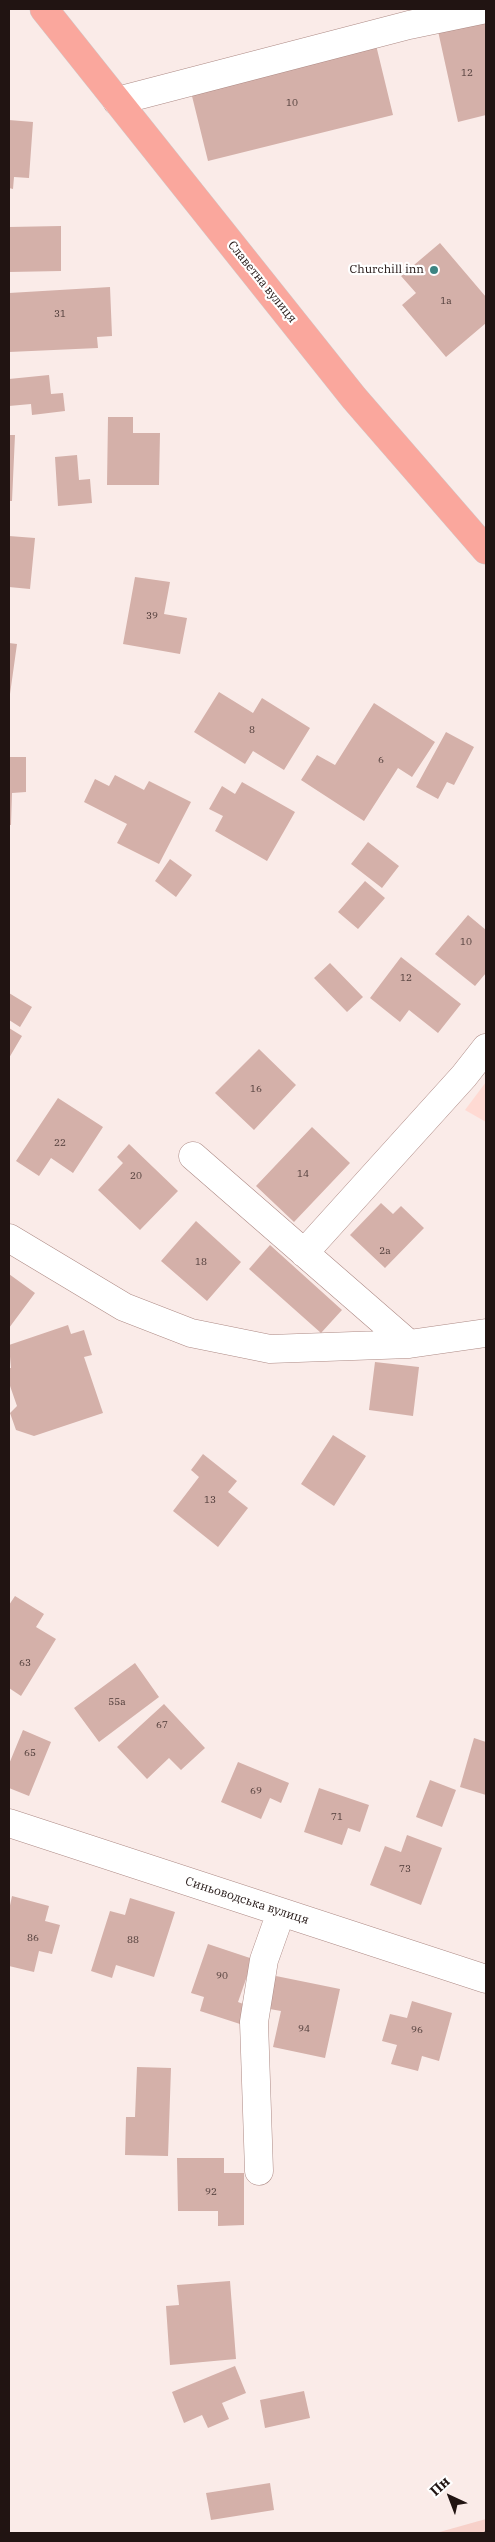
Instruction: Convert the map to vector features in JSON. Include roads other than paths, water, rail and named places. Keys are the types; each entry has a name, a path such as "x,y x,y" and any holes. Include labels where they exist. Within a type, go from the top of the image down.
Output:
{"main road":[{"name":"Славетна вулиця","path":"44,9 354,398 486,550"}],"street":[{"path":"117,101 409,25 486,9"},
{"path":"304,1253 464,1076 486,1048"},
{"path":"193,1156 410,1344"},
{"path":"9,1238 124,1307 191,1333 270,1349 410,1344 486,1334"},
{"name":"Синьоводська вулиця","path":"9,1823 486,1979"},
{"path":"260,2171 254,2022 264,1960 281,1912"}],"place":[{"name":"Churchill inn","path":"434,270"}]}
